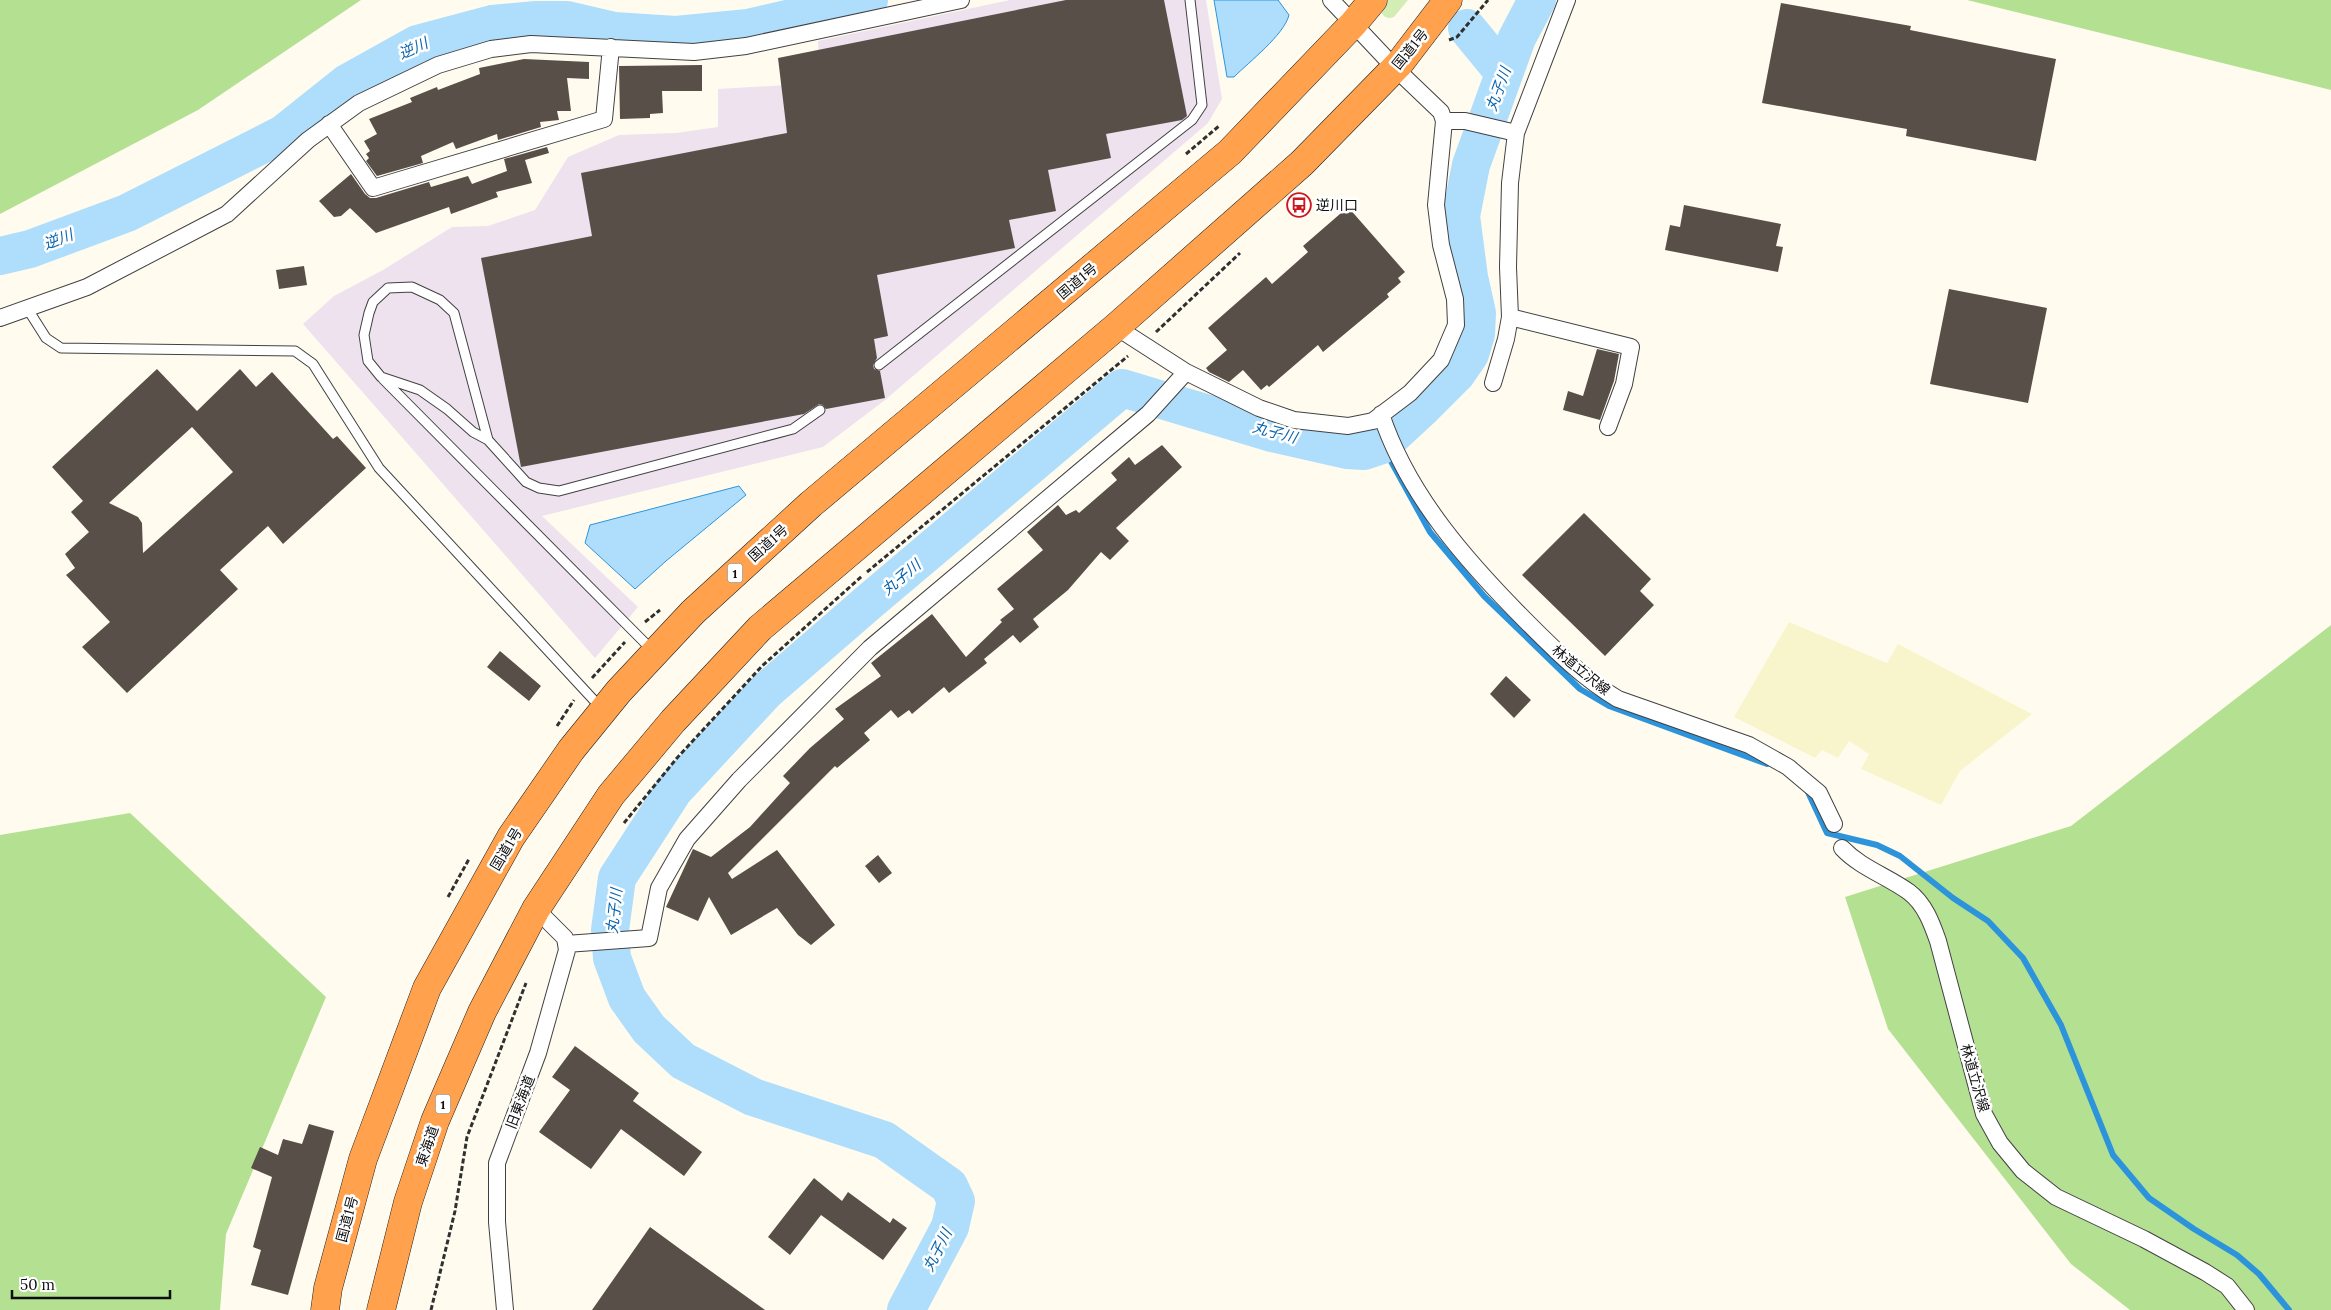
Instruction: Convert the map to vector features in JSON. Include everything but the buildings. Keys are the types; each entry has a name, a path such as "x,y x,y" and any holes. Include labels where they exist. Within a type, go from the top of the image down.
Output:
{"highway":[{"name":"国道1号","path":"325,1310 328,1288 362,1159 427,988 512,837 571,750 603,711 692,612 811,504 1230,152 1353,24 1373,0"},
{"name":"国道1号","path":"536,909 612,795 673,721 760,628 1116,327 1302,163 1395,68 1448,0"},
{"name":"東海道","path":"381,1310 408,1202 436,1120 482,1012 536,909"}],"street":[{"path":"0,318 87,287 227,214 308,140 329,124 359,103 438,65 491,49 531,44 694,52 746,46 961,0"},
{"path":"1116,327 1183,376 1294,420 1348,426 1383,420 1441,360 1456,325 1455,299 1441,245 1436,204 1444,121 1441,112 1395,68 1331,0"},
{"path":"1493,383 1506,339 1510,317 1508,267 1510,131 1567,0"},
{"path":"329,124 373,188 604,119 611,47"},
{"path":"1444,121 1465,120 1510,131"},
{"path":"1510,317 1631,347 1624,384 1608,428"},
{"path":"536,909 566,938 566,944 649,938 659,888 687,839 740,780 870,648 1151,410 1183,376"},
{"name":"林道立沢線","path":"1383,420 1401,462 1437,520 1486,581 1578,671 1598,688 1618,699 1749,745 1788,767 1819,793 1834,824"},
{"name":"林道立沢線","path":"1842,848 1854,860 1911,893 1929,917 1938,942 1984,1114 2000,1143 2023,1171 2056,1197 2144,1239 2205,1272 2227,1286 2246,1310"},
{"name":"旧東海道","path":"505,1310 497,1222 497,1163 538,1053 567,950 566,944"}],"lane":[{"path":"879,365 1192,120 1202,105 1190,0"},
{"path":"488,440 454,313 440,300 412,287 388,288 373,302 364,336 368,361 381,377 655,653"},
{"path":"27,308 46,338 61,348 295,351 313,364 379,468 603,711"},
{"path":"381,377 420,390 447,409 473,432 488,440 526,482 539,488 559,491 793,429 820,410"}],"path":[{"path":"1457,37 1488,0"},
{"path":"1183,158 1220,125"},
{"path":"552,733 582,688 634,633 663,607"},
{"path":"444,905 472,854"}],"shaded area":[{"path":"1010,0 1206,0 1222,99 1208,123 885,400 823,447 542,516 638,607 595,658 303,324 334,296 383,270 452,227 488,226 535,210 568,157 619,135 676,133 718,127 718,89 820,83 818,41"},
{"path":"1789,622 1887,663 1898,644 2032,714 1960,771 1941,805 1861,769 1869,754 1849,741 1838,758 1822,750 1815,758 1734,717"}],"green space":[{"path":"0,0 361,0 198,110 0,214"},
{"path":"1386,0 1408,0 1394,17 1387,18 1382,14 1381,9"},
{"path":"1967,0 2331,0 2331,90"},
{"path":"2331,625 2331,1310 2130,1310 2071,1264 1888,1029 1845,897 2071,826"},
{"path":"130,813 326,997 226,1234 220,1310 0,1310 0,835"}],"water":[{"path":"1214,0 1278,0 1289,15 1286,23 1273,39 1234,77 1227,77"},
{"path":"739,486 746,495 635,589 585,543 590,525"}],"waterway":[{"name":"逆川","path":"0,256 30,249 127,213 283,134 347,83 417,44 492,24 536,20 567,20 614,31 676,35 748,28 869,0"},
{"name":"丸子川","path":"906,1310 950,1227 956,1201 949,1186 884,1140 753,1097 683,1061 649,1029 627,998 612,958 610,930 617,878 674,790 765,692 1122,388 1272,433 1347,450 1364,451 1382,445 1421,409 1457,373 1470,354 1476,334 1477,313 1469,277 1461,216 1471,165 1517,38 1537,0"},
{"name":"逆川","path":"1467,28 1504,73"},
{"path":"1382,445 1430,532 1484,596 1580,689 1609,706 1767,764"},
{"path":"1807,790 1827,833 1877,845 1900,856 1953,898 1988,921 2023,958 2061,1025 2113,1155 2149,1198 2194,1229 2237,1255 2259,1274 2289,1310"}],"place":[{"name":"逆川口","path":"1299,205"}]}
